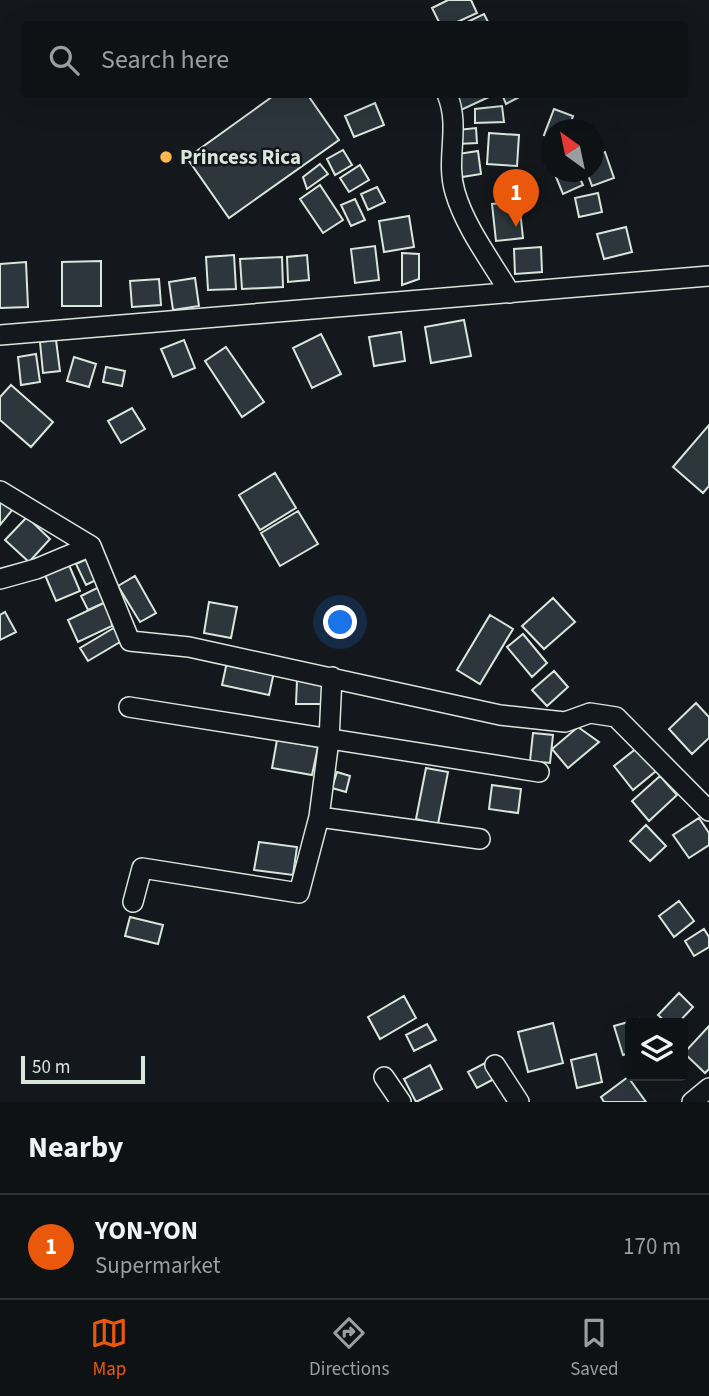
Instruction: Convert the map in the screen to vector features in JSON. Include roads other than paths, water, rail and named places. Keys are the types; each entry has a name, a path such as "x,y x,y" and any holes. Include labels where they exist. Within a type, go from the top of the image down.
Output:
{"street":[{"path":"448,98 455,117 452,168 454,191 510,293"},
{"path":"0,335 709,276"},
{"path":"0,491 91,546 130,640 189,647 500,715 565,722 590,713 617,717 709,811"},
{"path":"0,579 36,569 91,546"},
{"path":"133,902 142,868 299,893 319,817 329,740 332,677"},
{"path":"129,708 539,772"},
{"path":"319,817 480,839"},
{"path":"495,1065 519,1102"},
{"path":"384,1077 401,1102"}],"place":[{"name":"Princess Rica","path":"166,157"},
{"name":"YON-YON","path":"516,227"}]}
